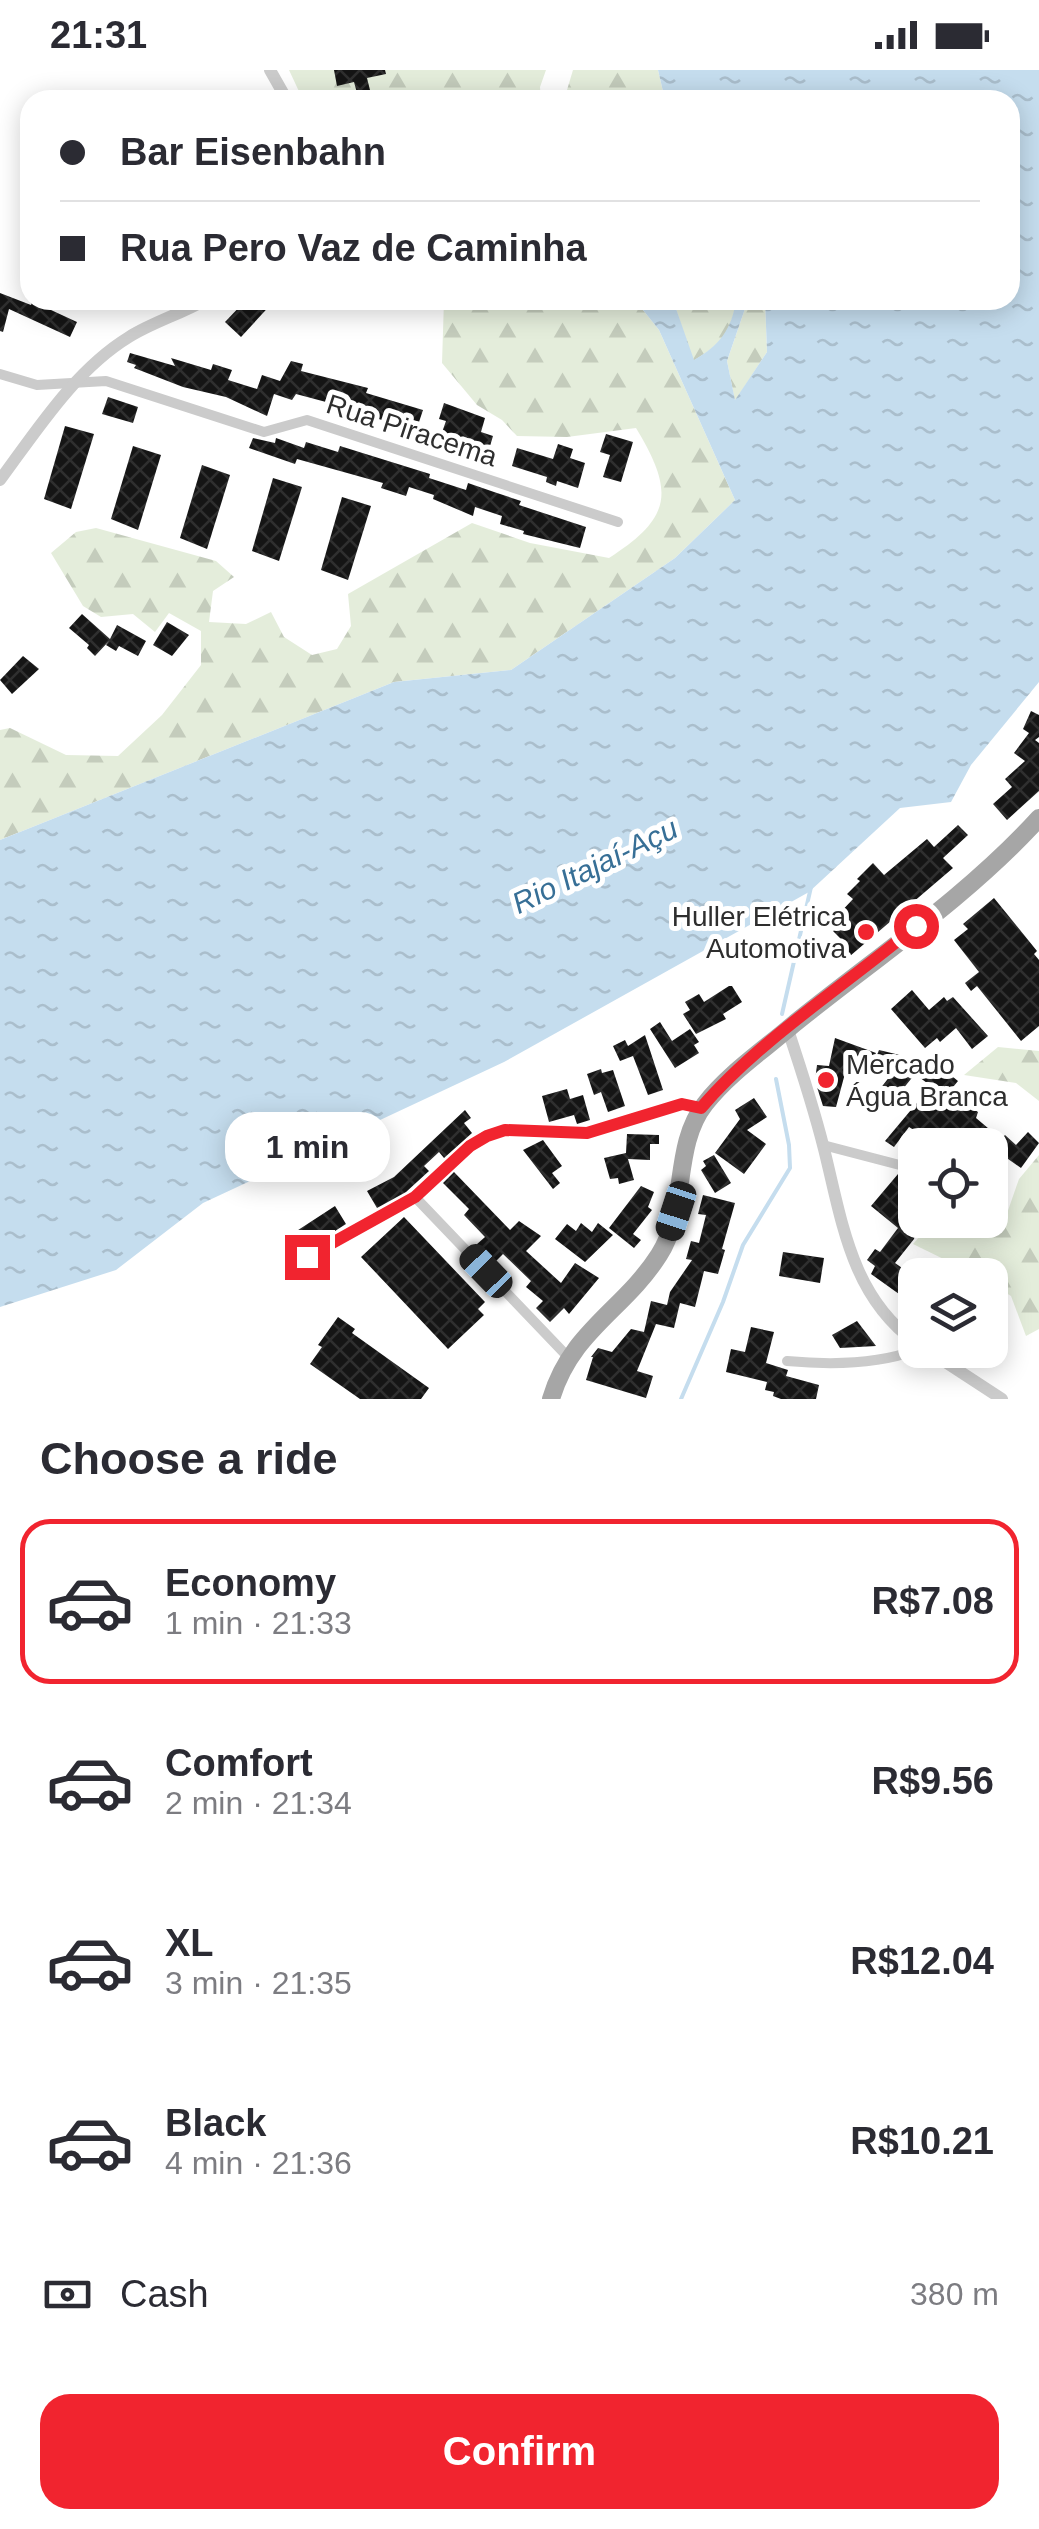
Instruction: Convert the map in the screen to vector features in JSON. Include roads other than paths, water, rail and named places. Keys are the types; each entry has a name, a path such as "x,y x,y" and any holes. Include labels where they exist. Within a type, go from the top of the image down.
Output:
{"main road":[{"path":"552,1399 568,1357 648,1272 665,1246 676,1211 690,1132 701,1108 718,1088 983,872 1039,818"}],"street":[{"path":"0,480 94,364 132,335 184,310"},
{"name":"Rua Piracema","path":"0,374 37,384 106,380 264,432 307,420 618,522"},
{"path":"788,1030 855,1268 865,1288 898,1328"},
{"path":"307,1257 415,1197 470,1146 487,1136 505,1130 587,1133 682,1104 701,1108"},
{"path":"823,1145 898,1165"},
{"path":"415,1197 568,1357"},
{"path":"787,1361 898,1357"},
{"path":"955,1368 1002,1399"}],"water":[{"name":"Rio Itajaí-Açu","path":"658,70 1039,70 1039,682 971,765 951,802 900,808 809,892 504,1062 203,1203 116,1270 0,1307 0,840 394,682 511,670 675,558 735,500 659,330 643,310 676,310 694,360 723,336 734,310 745,310 727,361 735,400 767,352 765,310 1020,310 1020,90 663,90"}],"waterway":[{"path":"782,1014 811,887"},
{"path":"681,1399 743,1245 790,1168 776,1079"}],"place":[{"name":"Huller Elétrica Automotiva","path":"866,932"},
{"name":"Mercado Água Branca","path":"826,1080"}]}
